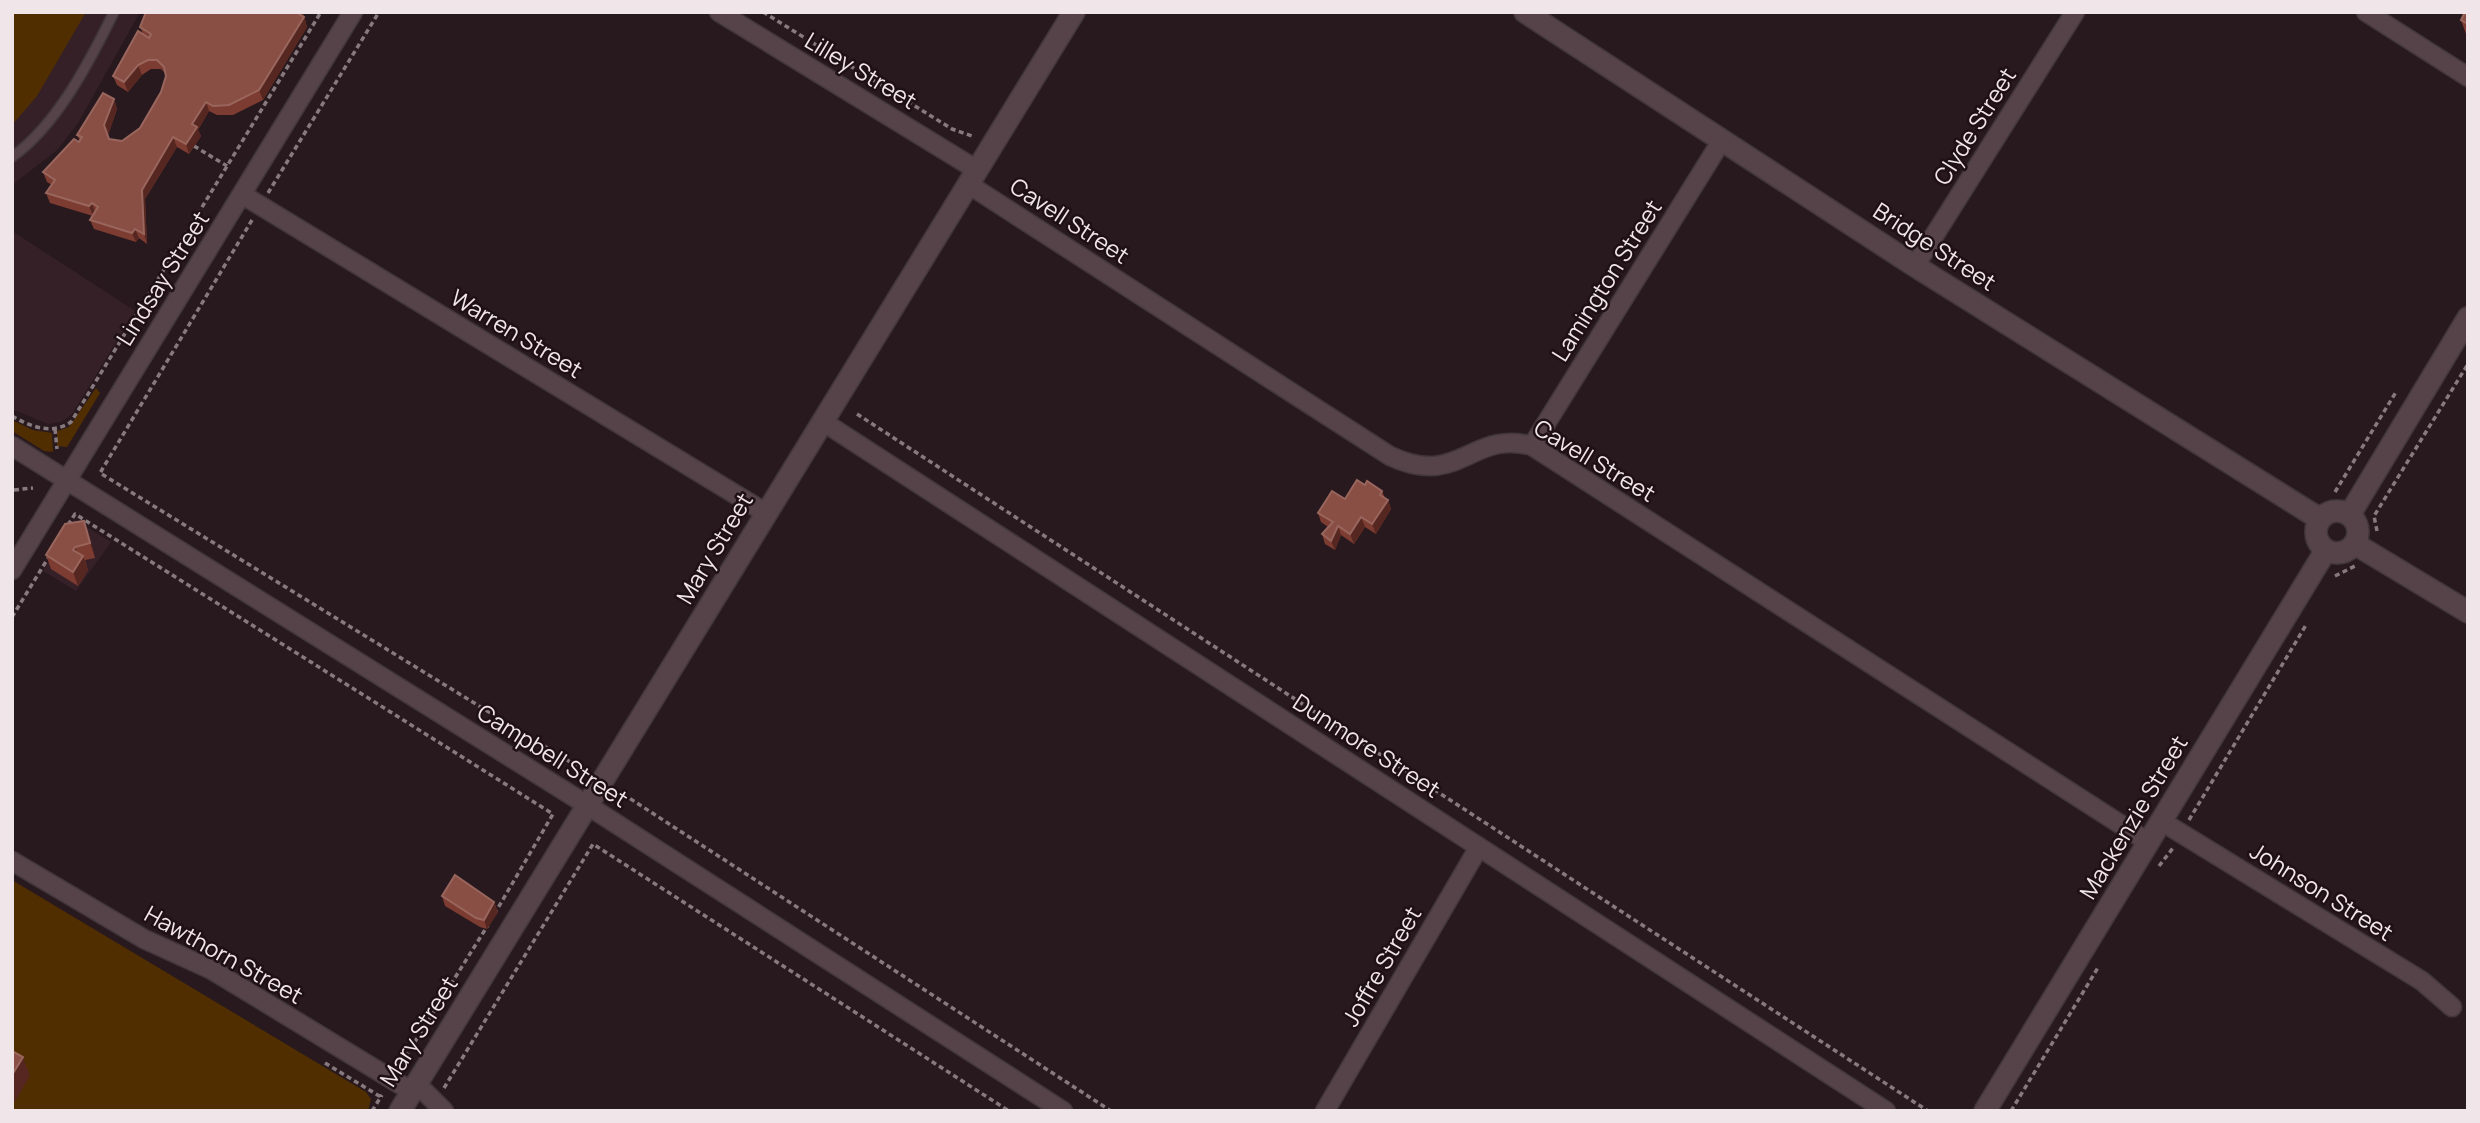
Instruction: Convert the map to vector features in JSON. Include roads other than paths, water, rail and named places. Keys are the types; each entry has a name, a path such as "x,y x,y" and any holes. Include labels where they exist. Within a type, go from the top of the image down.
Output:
{"street":[{"name":"Lindsay Street","path":"12,570 354,12"},
{"name":"Lilley Street","path":"719,12 973,177"},
{"name":"Mary Street","path":"400,1111 1074,12"},
{"name":"Bridge Street","path":"1525,12 1915,266 2320,519"},
{"name":"Clyde Street","path":"1915,266 2074,12"},
{"path":"2366,12 2468,77"},
{"name":"Lamington Street","path":"1532,446 1722,140"},
{"name":"Cavell Street","path":"973,177 1378,449 1410,465 1429,468 1445,465 1497,442 1514,441 1532,446 2148,842"},
{"name":"Warren Street","path":"243,195 766,513"},
{"path":"2350,514 2468,317"},
{"name":"Dunmore Street","path":"821,421 1886,1111"},
{"name":"Campbell Street","path":"12,446 587,805 1063,1111"},
{"path":"2336,510 2350,514 2359,528 2355,544 2342,553 2326,550 2317,538 2320,519 2336,510"},
{"path":"2355,544 2468,612"},
{"name":"Mackenzie Street","path":"1985,1111 2326,550"},
{"name":"Johnson Street","path":"2161,821 2422,981 2452,1007"},
{"name":"Joffre Street","path":"1325,1111 1479,847"},
{"name":"Hawthorn Street","path":"12,861 144,939 212,970 392,1079 414,1087 440,1106"}],"lane":[{"path":"12,157 39,134 58,110 114,12"}]}
